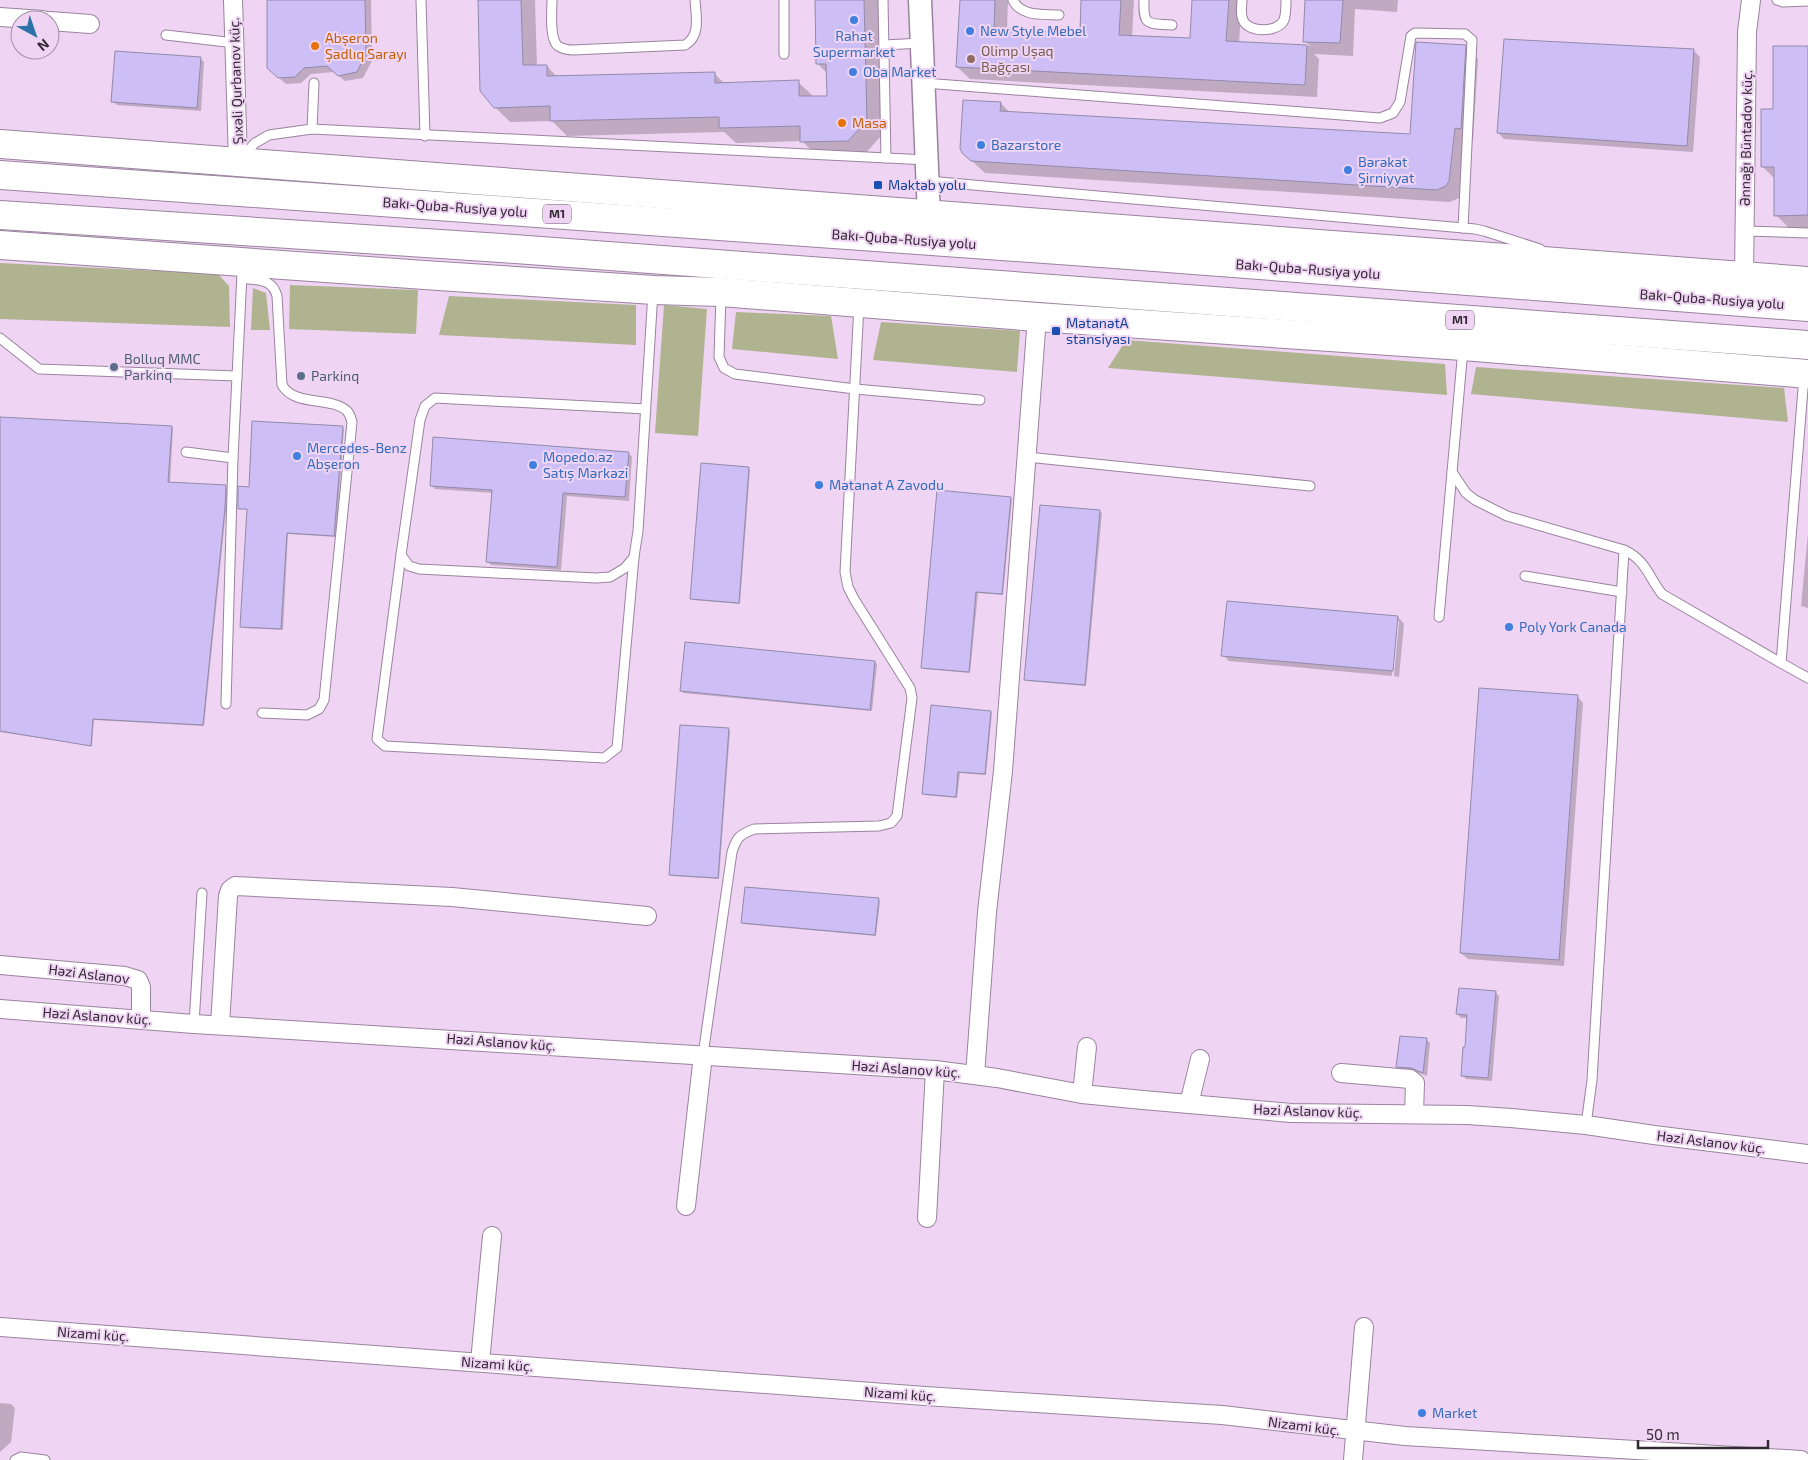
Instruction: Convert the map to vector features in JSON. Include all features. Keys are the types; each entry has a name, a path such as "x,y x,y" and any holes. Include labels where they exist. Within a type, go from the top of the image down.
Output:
{"highway":[{"path":"0,144 929,216 1808,281"},
{"name":"Bakı-Quba-Rusiya yolu","path":"0,175 1105,253 1808,307"},
{"name":"M1","path":"0,215 501,248 1808,346"},
{"path":"274,232 439,276"},
{"path":"0,245 242,270 439,276 654,290 721,292 1037,317 1463,346 1806,374"}],"street":[{"name":"Şıxəli Qurbanov küç.","path":"233,0 238,161"},
{"path":"920,0 929,216"},
{"name":"Ənnağı Büntadov küç.","path":"1744,276 1748,32 1751,0"},
{"path":"60,21 90,24"},
{"path":"974,1075 987,912 1003,771 1037,317"},
{"path":"220,1025 228,896 230,890 235,886 452,897 647,916"},
{"name":"Həzi Aslanov","path":"0,965 125,976 138,980 141,987 141,1019"},
{"name":"Həzi Aslanov küç.","path":"0,1009 194,1024 935,1070 1082,1094 1290,1112 1503,1117 1586,1125 1808,1154"},
{"path":"1082,1094 1087,1047"},
{"path":"686,1206 703,1055"},
{"path":"1189,1104 1200,1058"},
{"path":"927,1218 935,1070"},
{"path":"1341,1073 1410,1079 1415,1083 1414,1114"},
{"path":"480,1362 492,1236"},
{"name":"Nizami küç.","path":"0,1327 1222,1416 1354,1432 1405,1436 1801,1460"},
{"path":"1353,1460 1364,1328"}],"lane":[{"path":"421,0 425,136"},
{"path":"552,0 553,38 557,45 564,49 573,50 685,45 691,42 696,34 695,0"},
{"path":"784,0 784,54"},
{"path":"883,0 886,158"},
{"path":"1013,0 1020,9 1026,12 1059,15"},
{"path":"1144,0 1143,16 1147,21 1151,24 1172,26"},
{"path":"1242,0 1242,19 1245,24 1250,28 1270,29 1281,24 1284,18 1286,0"},
{"path":"1777,0 1783,2 1808,1"},
{"path":"924,83 1380,118 1393,113 1398,108 1411,36 1415,33 1465,34 1470,36 1472,40 1463,228"},
{"path":"166,36 235,43"},
{"path":"884,45 922,44"},
{"path":"312,129 314,83"},
{"path":"238,161 255,143 269,135 312,129 886,158 928,171 1484,231 1585,264"},
{"path":"1745,231 1808,233"},
{"path":"226,704 233,458 242,270 269,282 275,288 282,385 286,391 296,397 340,407 348,412 352,422 324,700 319,709 307,715 262,713"},
{"path":"646,408 435,398 425,406 420,420 377,739 385,746 604,758 617,748 638,531 654,290"},
{"path":"721,292 719,357 724,368 735,374 855,389 980,400"},
{"path":"703,1055 732,852 736,840 742,834 754,829 879,826 891,823 897,816 912,698 910,688 851,593 845,572 859,302"},
{"path":"0,338 39,369 237,376"},
{"path":"1439,617 1463,346"},
{"path":"1781,663 1806,374"},
{"path":"186,452 233,458"},
{"path":"1027,457 1310,486"},
{"path":"1452,472 1466,493 1475,500 1508,516 1624,550 1635,555 1662,594 1808,678"},
{"path":"1586,1125 1592,1080 1624,550"},
{"path":"401,555 409,566 419,569 596,578 610,577 624,568 634,557"},
{"path":"1525,576 1622,592"},
{"path":"194,1024 202,893"},
{"path":"15,1460 22,1458 45,1460"}],"green space":[{"path":"0,263 218,274 229,286 230,327 0,319"},
{"path":"290,285 418,290 416,334 289,329"},
{"path":"253,288 266,293 270,330 251,330"},
{"path":"449,296 636,305 636,345 439,335"},
{"path":"664,305 707,309 698,436 655,433"},
{"path":"736,312 831,316 838,359 732,349"},
{"path":"881,322 1020,331 1017,372 873,360"},
{"path":"1126,340 1445,364 1447,395 1108,368"},
{"path":"1476,367 1784,388 1788,422 1471,394"}],"building":[{"path":"267,0 365,0 366,54 357,72 338,76 327,66 304,68 295,77 278,78 267,68"},
{"path":"478,0 521,0 523,65 547,65 547,76 715,72 715,83 799,80 799,96 827,96 826,64 816,64 815,0 864,0 867,121 848,141 800,142 800,126 719,128 719,117 550,121 550,106 494,108 480,91"},
{"path":"960,0 995,0 994,29 1080,33 1081,0 1121,0 1119,35 1190,38 1192,0 1229,0 1226,41 1307,45 1305,85 956,67"},
{"path":"1305,0 1343,0 1340,43 1303,42"},
{"path":"1504,39 1694,49 1687,146 1497,133"},
{"path":"1416,42 1466,45 1461,129 1455,128 1449,181 1446,186 1437,190 971,161 962,153 960,148 963,100 1001,102 1000,111 1410,134"},
{"path":"1773,46 1808,46 1808,215 1774,216 1774,167 1761,167 1761,109 1773,109"},
{"path":"115,51 201,57 197,108 111,102"},
{"path":"0,417 172,426 168,482 226,485 203,725 93,719 91,746 0,731"},
{"path":"252,421 343,426 334,536 287,533 281,629 240,627 247,509 238,509 238,486 249,487"},
{"path":"433,437 629,452 625,497 563,493 557,567 486,562 492,490 430,486"},
{"path":"701,463 749,467 739,603 690,599"},
{"path":"937,490 1011,497 1002,594 976,592 969,672 921,668"},
{"path":"1040,505 1100,510 1085,685 1024,680"},
{"path":"1227,601 1398,616 1393,671 1221,656"},
{"path":"685,642 875,661 870,710 680,691"},
{"path":"1479,688 1578,695 1559,960 1460,953"},
{"path":"931,705 991,711 985,774 958,772 956,797 922,794"},
{"path":"680,725 729,728 718,878 669,875"},
{"path":"745,887 879,898 875,935 741,923"},
{"path":"1459,988 1496,991 1488,1078 1461,1076 1467,1015 1456,1014"},
{"path":"1400,1036 1427,1038 1423,1073 1411,1068 1396,1067"}],"place":[{"name":"Rahat Supermarket","path":"854,20"},
{"name":"New Style Mebel","path":"970,31"},
{"name":"Abşeron Şadlıq Sarayı","path":"315,46"},
{"name":"Olimp Uşaq Bağçası","path":"971,59"},
{"name":"Oba Market","path":"853,72"},
{"name":"Masa","path":"842,123"},
{"name":"Bazarstore","path":"981,145"},
{"name":"Bərəkət Şirniyyat","path":"1348,170"},
{"name":"Məktəb yolu","path":"878,185"},
{"name":"MətanətA stansiyası","path":"1056,331"},
{"name":"Bolluq MMC Parkinq","path":"114,367"},
{"name":"Parkinq","path":"301,376"},
{"name":"Mercedes-Benz Abşeron","path":"297,456"},
{"name":"Mopedo.az Satış Mərkəzi","path":"533,465"},
{"name":"Mətanət A Zavodu","path":"819,485"},
{"name":"Poly York Canada","path":"1509,627"},
{"name":"Market","path":"1422,1413"}]}
